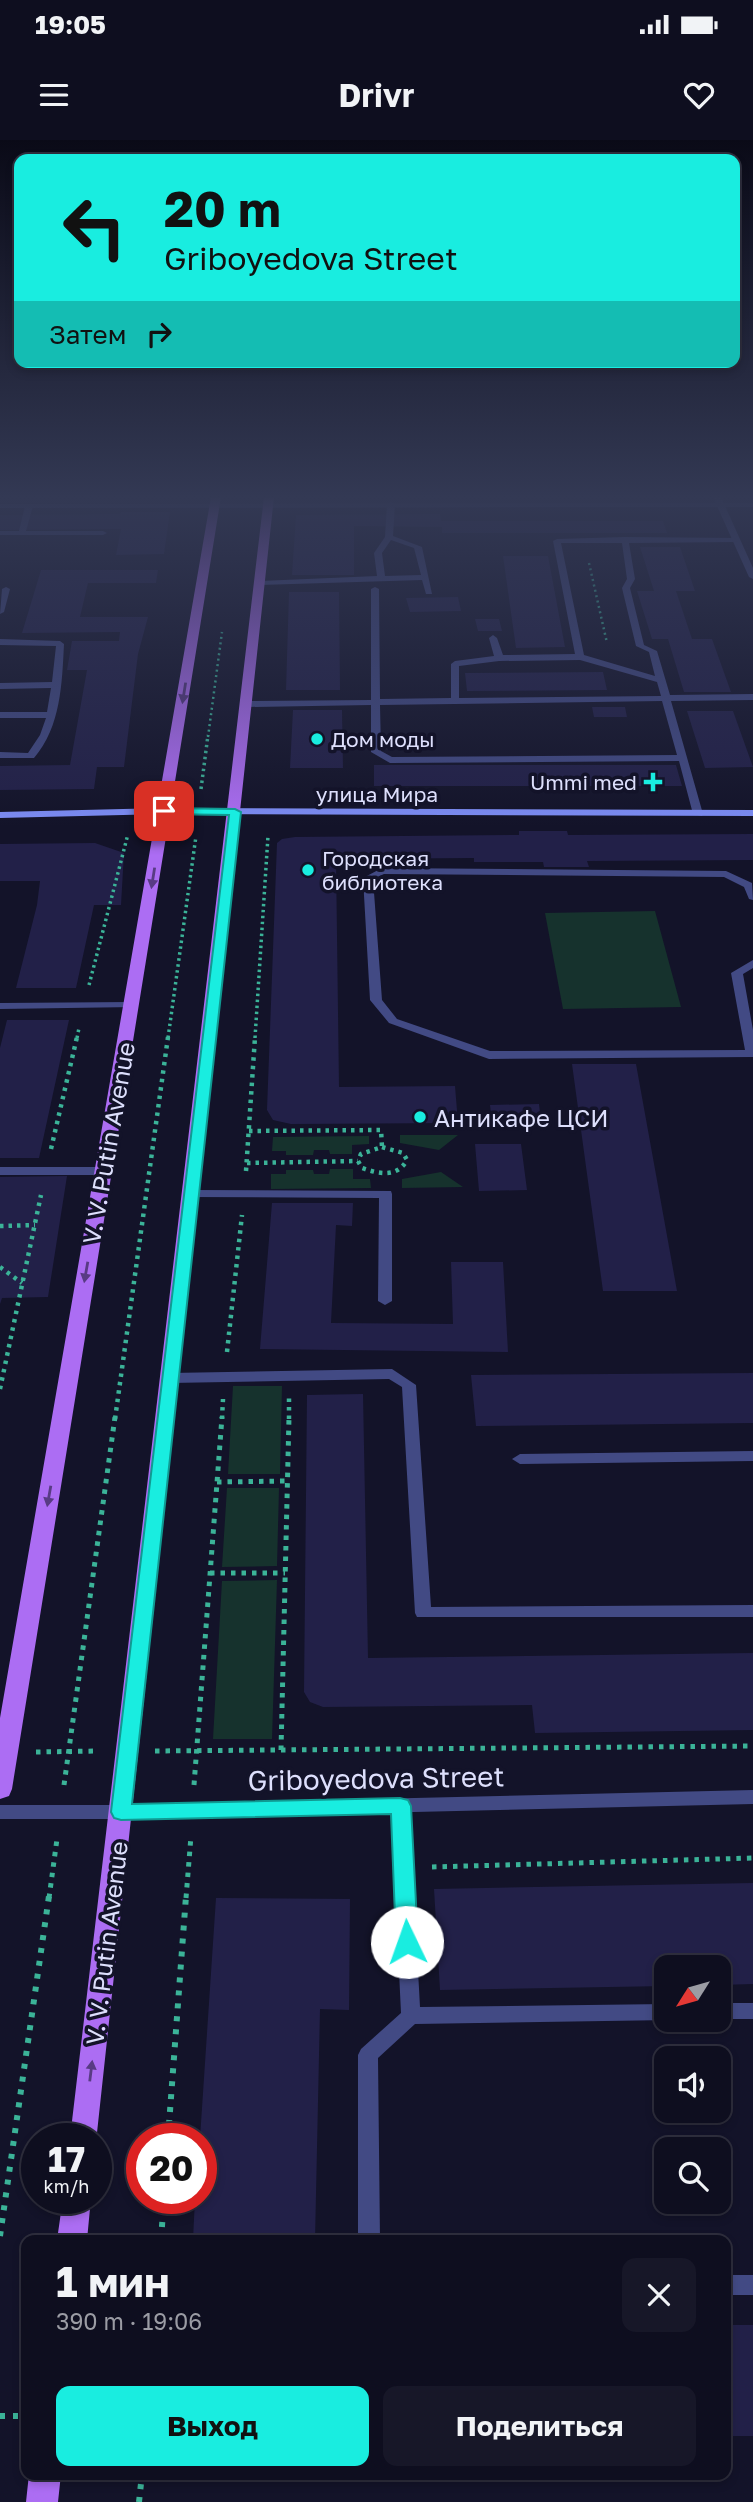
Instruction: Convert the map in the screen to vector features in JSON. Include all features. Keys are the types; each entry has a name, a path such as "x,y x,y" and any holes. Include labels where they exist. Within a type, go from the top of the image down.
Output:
{"main road":[{"name":"V. V. Putin Avenue","path":"0,1789 198,607"},
{"name":"V. V. Putin Avenue","path":"86,2123 257,607"},
{"name":"улица Мира","path":"0,815 164,811 753,813"},
{"path":"73,2235 75,2214"},
{"path":"41,2502 44,2480"}],"street":[{"path":"374,607 376,752 390,760 684,758"},
{"path":"570,607 580,657"},
{"path":"631,607 640,646 653,651 698,814"},
{"path":"493,638 499,658"},
{"path":"0,642 60,644 57,685 39,749 31,756 0,755"},
{"path":"456,701 455,664 499,658 580,657 661,680"},
{"path":"0,686 57,685"},
{"path":"247,704 753,697"},
{"path":"0,715 50,715"},
{"path":"753,897 748,886 726,874 382,871 368,878 376,1000 393,1021 489,1055 752,1052 737,973 753,963"},
{"path":"0,1006 131,1005"},
{"path":"0,1171 103,1171"},
{"path":"192,1194 386,1194 385,1301"},
{"path":"170,1378 392,1374 409,1385 423,1613 753,1611"},
{"path":"520,1459 753,1456"},
{"name":"Griboyedova Street","path":"0,1812 193,1811 753,1797"},
{"path":"400,1806 411,2016"},
{"path":"732,2011 753,2011"},
{"path":"369,2235 368,2055 411,2016 654,2012"},
{"path":"731,2285 753,2285"}],"path":[{"path":"600,607 608,640 606,665"},
{"path":"572,615 602,615"},
{"path":"201,790 222,630"},
{"path":"0,1389 46,1171 128,829"},
{"path":"0,2236 196,836"},
{"path":"169,2123 225,1377 245,1195 268,836"},
{"path":"249,1130 381,1130 382,1147"},
{"path":"382,1147 403,1153 407,1160 404,1167 396,1172 384,1174 362,1168 358,1161 361,1154 382,1147"},
{"path":"247,1163 358,1161"},
{"path":"0,1220 7,1226"},
{"path":"0,1226 35,1225"},
{"path":"0,1267 23,1283"},
{"path":"281,1750 290,1376"},
{"path":"217,1482 287,1481"},
{"path":"210,1573 285,1573"},
{"path":"197,1751 753,1746"},
{"path":"404,1867 753,1858"},
{"path":"161,2235 163,2214"},
{"path":"0,2416 21,2416"},
{"path":"139,2502 141,2480"}],"green space":[{"path":"655,911 681,1007 563,1009 545,913"},
{"path":"400,1135 458,1135 439,1150 400,1143"},
{"path":"369,1136 369,1144 352,1145 352,1154 330,1154 329,1150 314,1150 313,1155 286,1155 286,1151 272,1151 273,1137"},
{"path":"330,1169 353,1169 353,1179 370,1179 371,1188 271,1189 271,1174 286,1174 286,1170 313,1170 314,1174 329,1174"},
{"path":"441,1172 463,1187 402,1188 402,1179"},
{"path":"233,1386 282,1386 280,1474 228,1474"},
{"path":"227,1488 279,1488 277,1566 222,1567"},
{"path":"277,1580 272,1739 213,1739 222,1581"}],"building":[{"path":"30,607 82,607 80,617 148,617 138,654 124,767 97,767 94,789 0,790 0,766 70,765 87,670 67,670 72,641 119,641 120,632 22,633"},
{"path":"289,607 339,607 340,690 286,690"},
{"path":"409,607 460,607 461,611 410,612"},
{"path":"510,607 558,607 565,647 516,648"},
{"path":"642,607 681,607 692,639 712,639 731,692 684,692 668,639 652,639"},
{"path":"475,619 499,619 502,631 478,631"},
{"path":"603,672 607,690 467,691 465,673"},
{"path":"592,707 625,707 627,717 594,717"},
{"name":"Дом моды","path":"293,710 342,710 343,768 290,768"},
{"path":"687,711 733,711 753,767 705,768"},
{"path":"374,765 676,765 682,786 374,786"},
{"path":"519,831 567,831 568,835 753,834 753,860 587,861 589,867 544,867 543,862 474,862 474,858 336,859 339,1087 455,1086 458,1123 291,1124 273,1120 267,1110 277,843 282,839 295,837 519,835"},
{"path":"95,843 124,853 121,905 94,905 76,988 16,988 37,905 40,881 0,881 0,844"},
{"path":"7,1020 69,1020 39,1158 0,1158 0,1048"},
{"path":"572,1064 636,1064 677,1291 603,1291"},
{"path":"539,1104 541,1122 492,1122 490,1105"},
{"path":"475,1144 521,1144 527,1190 479,1191"},
{"path":"67,1176 48,1297 2,1298 0,1304 0,1177"},
{"path":"272,1203 353,1203 352,1226 336,1225 331,1323 453,1324 451,1262 503,1262 508,1352 260,1349"},
{"path":"753,1373 753,1423 476,1426 471,1375"},
{"path":"363,1394 368,1658 753,1653 753,1730 535,1733 532,1705 323,1707 310,1702 304,1692 307,1395"},
{"path":"753,1883 753,1984 732,1985 732,1955 654,1955 654,1986 440,1990 434,1889"},
{"path":"216,1898 350,1899 349,2010 320,2009 315,2235 193,2235 194,2214 217,2214 217,2123 201,2123"},
{"path":"731,2325 753,2325 753,2436 731,2436"}],"place":[{"name":"Дом моды","path":"317,739"},
{"name":"Ummi med","path":"653,782"},
{"name":"Городская библиотека","path":"308,870"},
{"name":"Антикафе ЦСИ","path":"420,1117"}],"route":[{"path":"164,811 235,812 121,1812 400,1806 407,1942"}]}
